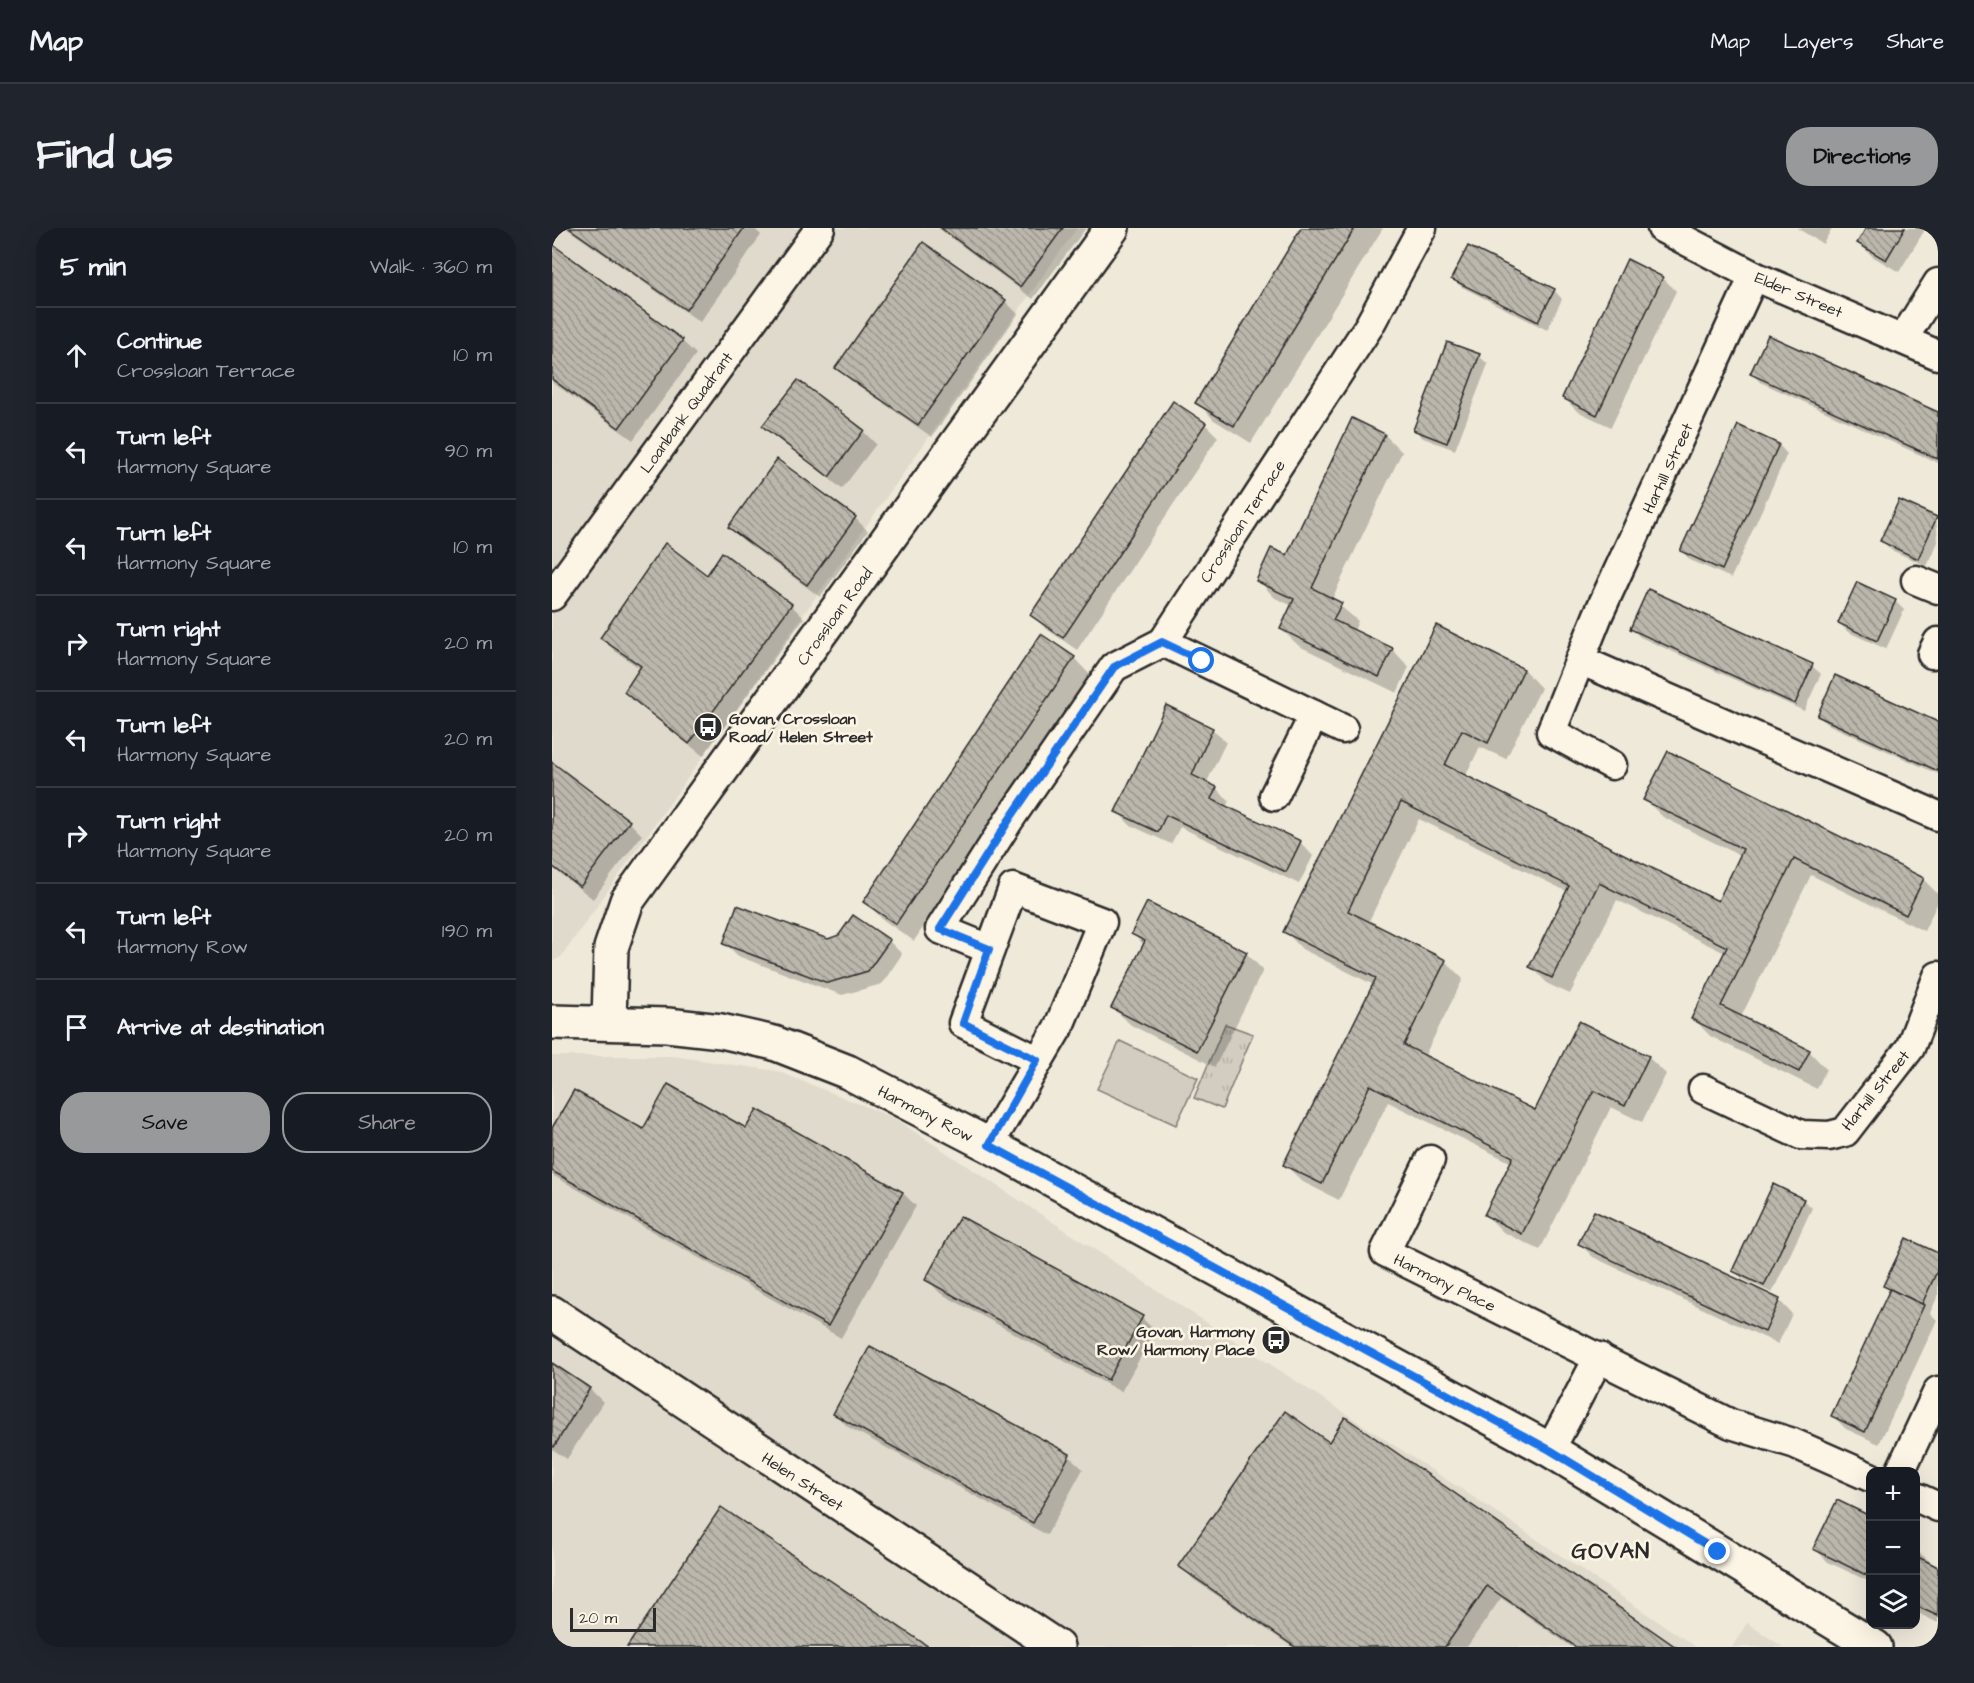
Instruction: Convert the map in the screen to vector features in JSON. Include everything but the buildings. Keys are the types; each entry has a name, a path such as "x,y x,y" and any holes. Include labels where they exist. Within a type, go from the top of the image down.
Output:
{"street":[{"name":"Loanbank Quadrant","path":"552,596 820,228"},
{"name":"Crossloan Road","path":"609,1022 611,948 627,901 1112,228"},
{"name":"Crossloan Terrace","path":"1162,642 1369,326 1422,228"},
{"name":"Elder Street","path":"1662,228 1754,276 1938,355"},
{"name":"Harhill Street","path":"1612,765 1551,732 1580,660 1754,276"},
{"path":"1903,339 1938,283"},
{"path":"989,949 940,929 1009,820 1114,667 1162,642 1343,729"},
{"path":"1580,660 1938,816"},
{"path":"1274,796 1314,715"},
{"path":"989,1145 1059,1026 1102,922 1013,888 963,1023 1037,1060"},
{"name":"Harhill Street","path":"1703,1089 1801,1135 1829,1137 1845,1132 1910,1048 1938,976"},
{"name":"Harmony Row","path":"552,1022 609,1022 722,1031 774,1043 848,1072 989,1145 1550,1450 1875,1647"},
{"name":"Harmony Place","path":"1430,1160 1385,1252 1731,1424 1793,1443 1866,1475"},
{"name":"Helen Street","path":"552,1313 1057,1647"},
{"path":"1550,1450 1599,1357"},
{"path":"1903,1467 1931,1425 1938,1391"},
{"path":"1920,1499 1938,1507"}],"shaded area":[{"path":"552,228 1077,228 561,957 552,962"},
{"path":"552,1056 673,1056 777,1071 892,1117 1487,1506 1696,1647 552,1647"},
{"path":"1747,1623 1783,1647 1732,1647"}],"green space":[{"path":"1225,1024 1253,1034 1222,1109 1194,1098"},
{"path":"1120,1041 1198,1078 1176,1125 1097,1089"}],"place":[{"name":"Govan, Crossloan Road/ Helen Street","path":"708,727"},
{"name":"Govan, Harmony Row/ Harmony Place","path":"1276,1340"}],"district":[{"name":"GOVAN","path":"1611,1550"}],"route":[{"path":"1202,661 1162,642 1114,667 1009,820 940,929 989,949 963,1023 1037,1060 989,1145 1550,1450 1718,1552"}]}
